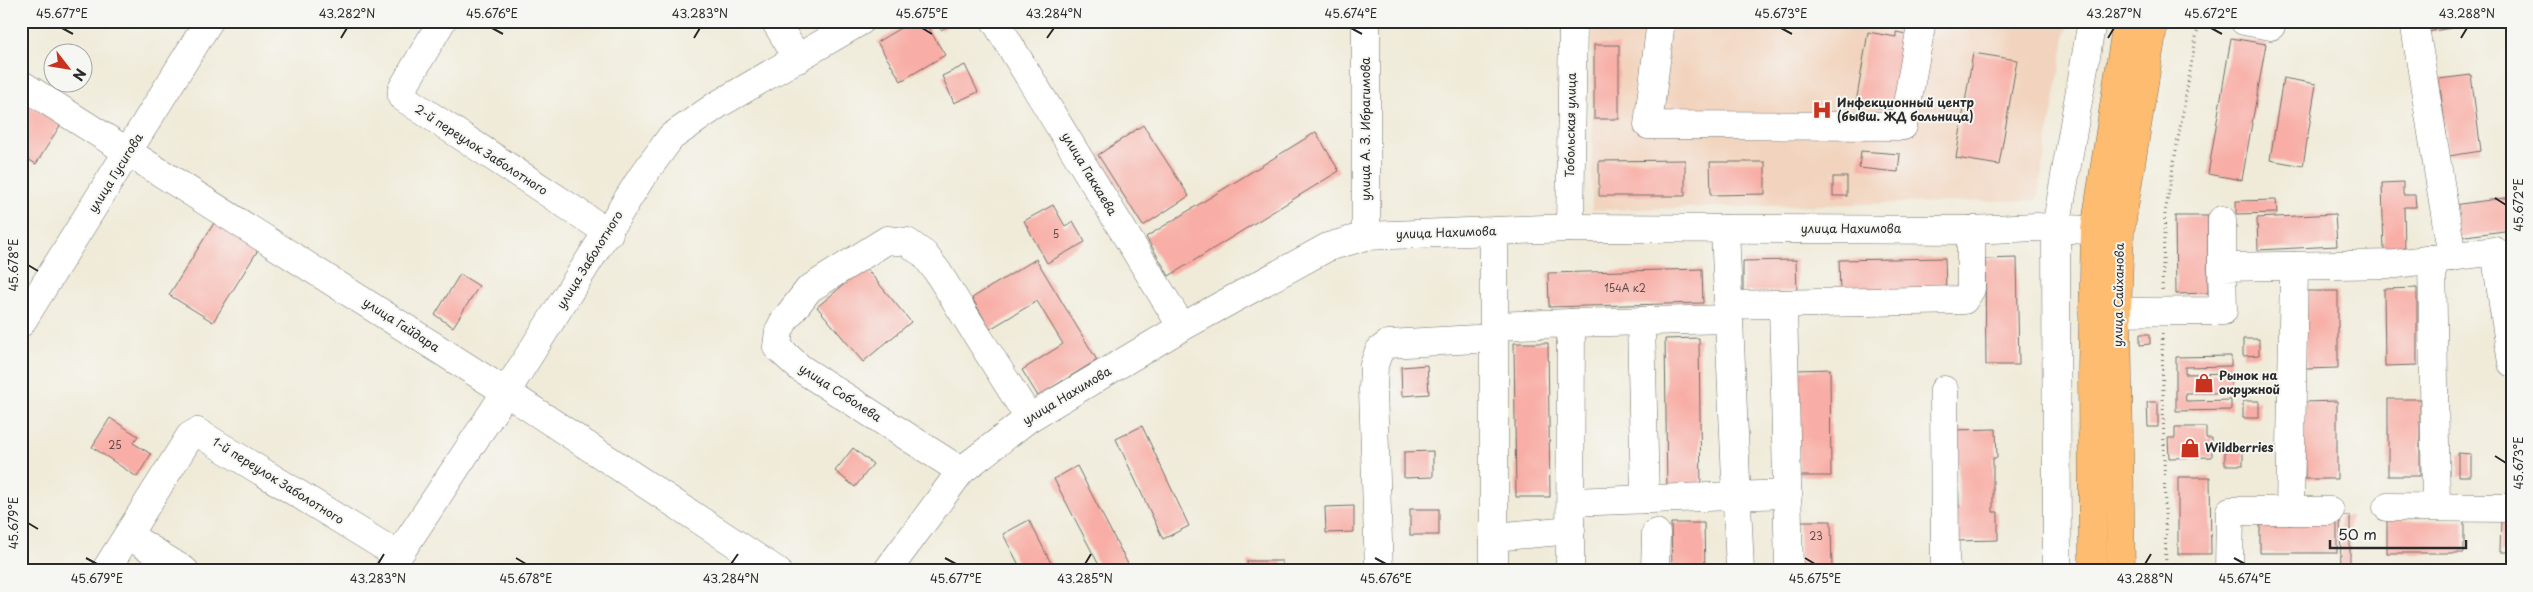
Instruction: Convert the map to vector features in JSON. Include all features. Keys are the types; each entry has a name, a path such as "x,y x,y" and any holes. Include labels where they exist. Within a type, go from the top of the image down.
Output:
{"main road":[{"name":"улица Сайханова","path":"2108,231 2154,21"},
{"path":"2093,571 2108,231 2127,25"},
{"name":"улица Сайханова","path":"2105,313 2121,571"}],"street":[{"name":"улица Гусигова","path":"21,323 130,151 209,21"},
{"name":"2-й переулок Заболотного","path":"442,21 402,89 402,97 609,233"},
{"path":"775,21 798,59"},
{"name":"улица Заболотного","path":"393,563 609,233 641,178 671,137 717,105 861,21"},
{"name":"улица Гаккаева","path":"995,21 1182,328"},
{"name":"улица А. З. Ибрагимова","path":"1366,21 1366,236"},
{"name":"Тобольская улица","path":"1570,228 1572,21"},
{"path":"1661,21 1648,126 1903,126 1922,21"},
{"path":"2244,21 2271,26"},
{"path":"2414,21 2442,258 2436,507"},
{"path":"2057,571 2056,228 2086,22 2127,25"},
{"name":"улица Гайдара","path":"21,84 130,151 506,392 777,571"},
{"path":"2105,313 2223,311 2222,220"},
{"name":"улица Нахимова","path":"887,571 961,470 1029,418 1182,328 1328,246 1366,236 1570,228 1971,230 2056,228 2108,231"},
{"path":"1725,229 1740,571"},
{"path":"1379,571 1372,390 1374,364 1379,351 1388,344 1571,324 1641,322 1784,304 1964,300 1971,289 1971,230"},
{"path":"1494,232 1494,571"},
{"name":"улица Соболева","path":"961,470 800,368 778,348 779,331 784,321 809,289 888,240 907,242 924,254 937,271 1029,418"},
{"path":"2222,267 2396,264 2503,250 2512,363"},
{"path":"2290,511 2294,266"},
{"path":"1784,304 1789,571"},
{"path":"1641,322 1645,499"},
{"path":"1570,571 1571,324"},
{"path":"1944,390 1945,565 1948,571"},
{"name":"1-й переулок Заболотного","path":"106,571 190,436 197,432 393,563"},
{"path":"1571,502 1788,494"},
{"path":"2387,507 2512,508"},
{"path":"2228,571 2230,511 2330,512"},
{"path":"1494,536 1571,530"},
{"path":"1656,533 1656,571"},
{"path":"128,535 149,561 185,571"}],"shaded area":[{"name":"Инфекционный центр (бывш. ЖД больница)","path":"1592,21 2068,21 2037,200 1592,210"}],"building":[{"path":"912,21 924,21 945,55 901,81 877,42"},
{"path":"936,21 957,21 941,30"},
{"path":"1527,21 1556,21 1556,25 1527,26"},
{"path":"2426,21 2487,21 2487,22 2427,32"},
{"path":"1868,32 1896,37 1896,32 1906,34 1893,110 1856,103"},
{"path":"2231,38 2266,44 2242,180 2208,174"},
{"path":"1594,45 1619,45 1619,119 1594,119"},
{"path":"1973,53 2017,60 1999,165 1956,158"},
{"path":"965,65 978,92 954,103 942,76"},
{"path":"2471,75 2481,151 2449,156 2439,79"},
{"path":"2283,78 2316,84 2303,166 2270,160"},
{"path":"26,103 61,124 36,164 21,155 21,111"},
{"path":"1143,125 1189,196 1143,226 1098,155"},
{"path":"1316,132 1339,171 1169,276 1146,237"},
{"path":"1861,151 1900,154 1898,172 1859,168"},
{"path":"1685,160 1685,196 1599,196 1599,161"},
{"path":"1710,162 1765,162 1765,194 1711,195"},
{"path":"1833,177 1847,177 1847,196 1833,196"},
{"path":"2403,182 2403,195 2415,195 2416,207 2404,207 2405,251 2384,252 2382,183"},
{"path":"2512,197 2512,230 2458,237 2453,205"},
{"path":"2276,200 2277,213 2236,214 2236,201"},
{"path":"1053,205 1065,226 1073,221 1085,242 1047,263 1024,221"},
{"path":"2335,214 2337,246 2258,250 2257,218"},
{"path":"2175,216 2208,216 2208,293 2176,294"},
{"path":"214,223 258,250 213,322 169,295"},
{"path":"1945,258 1946,290 1840,293 1839,260"},
{"path":"2017,258 2019,365 1986,365 1985,259"},
{"path":"1036,259 1097,360 1038,396 1022,370 1063,344 1037,301 990,329 972,298"},
{"path":"1796,260 1797,291 1743,292 1743,261"},
{"path":"865,267 911,322 863,362 817,307"},
{"path":"1702,269 1703,303 1549,307 1548,273"},
{"path":"460,274 479,286 453,327 435,315"},
{"path":"2417,288 2417,365 2385,366 2384,289"},
{"path":"2305,291 2338,291 2338,368 2306,369"},
{"path":"2140,334 2150,334 2150,344 2140,345"},
{"path":"1699,338 1701,492 1667,493 1665,339"},
{"path":"2243,339 2259,339 2259,355 2243,356"},
{"path":"1514,343 1548,343 1550,497 1516,497"},
{"name":"Рынок на окружной","path":"2231,356 2231,366 2185,367 2185,374 2231,373 2231,393 2185,393 2186,401 2231,400 2231,410 2176,411 2176,357"},
{"path":"1427,365 1429,394 1402,396 1401,367"},
{"path":"1830,369 1831,476 1799,476 1798,370"},
{"path":"2388,399 2420,399 2420,476 2388,476"},
{"path":"2243,401 2259,401 2259,418 2243,418"},
{"path":"2337,401 2337,479 2305,479 2304,402"},
{"path":"2147,402 2158,402 2158,427 2148,427"},
{"path":"110,418 138,436 133,443 151,454 137,477 92,447"},
{"path":"1142,426 1189,526 1163,539 1116,439"},
{"name":"Wildberries","path":"2175,427 2206,427 2206,438 2212,438 2212,457 2169,458 2168,438 2175,438"},
{"path":"1996,429 1997,458 1993,458 1993,512 1998,512 1998,540 1955,541 1955,508 1959,508 1958,464 1954,464 1953,430"},
{"path":"853,448 873,464 855,487 835,471"},
{"path":"2225,450 2243,450 2243,465 2225,465"},
{"path":"1433,451 1433,477 1404,478 1404,452"},
{"path":"2458,453 2471,454 2471,476 2458,476"},
{"path":"1077,466 1129,566 1119,571 1102,571 1054,479"},
{"path":"2178,477 2210,477 2211,554 2178,554"},
{"path":"1354,506 1354,532 1326,533 1325,507"},
{"path":"1410,509 1439,509 1439,535 1410,535"},
{"path":"2340,516 2350,516 2350,571 2341,571"},
{"path":"2501,519 2512,519 2512,552 2500,552"},
{"path":"1029,520 1055,571 1022,571 1003,534"},
{"path":"2260,520 2337,520 2337,553 2260,553"},
{"path":"2387,520 2464,521 2464,553 2387,553"},
{"path":"1799,521 1831,521 1832,571 1800,571"},
{"path":"1671,523 1704,523 1705,571 1672,571"},
{"path":"1247,561 1282,561 1282,571 1248,571"}],"place":[{"name":"Инфекционный центр (бывш. ЖД больница)","path":"1822,110"},
{"name":"Рынок на окружной","path":"2204,383"},
{"name":"Wildberries","path":"2190,448"}]}
